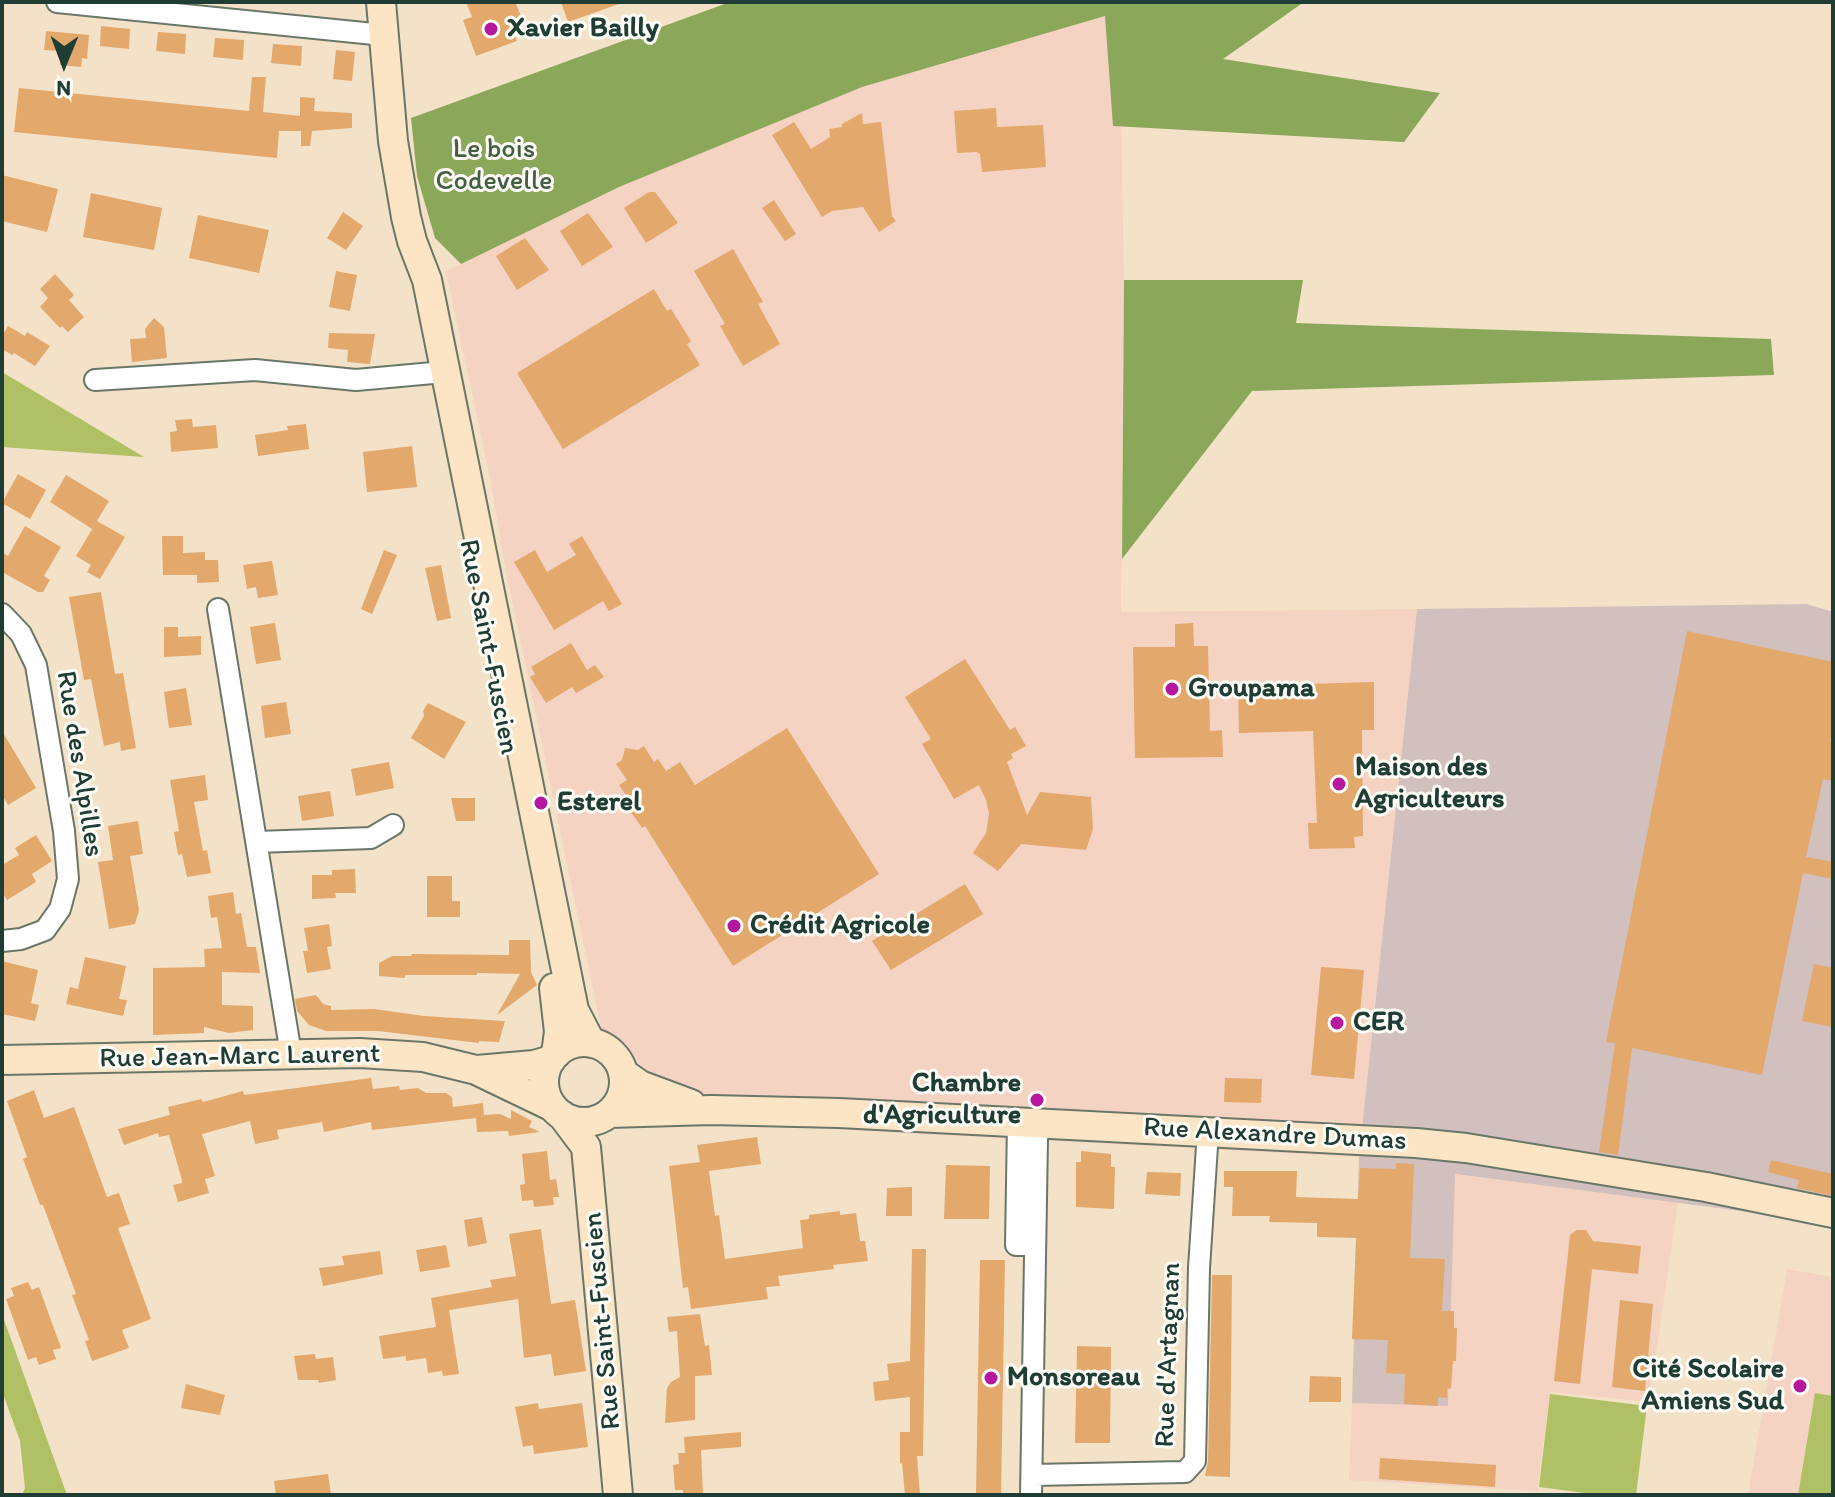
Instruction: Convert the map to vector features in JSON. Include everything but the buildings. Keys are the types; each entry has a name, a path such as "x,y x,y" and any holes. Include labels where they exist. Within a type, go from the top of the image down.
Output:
{"main road":[{"name":"Rue Saint-Fuscien","path":"381,2 393,141 412,241 427,280 438,372 546,933 557,1012 554,1057"},
{"name":"Rue Saint-Fuscien","path":"438,372 534,804 574,1010 591,1043"},
{"path":"591,1043 615,1057 623,1073 623,1091 620,1100 605,1116 586,1147 558,1111 544,1084 554,1057 572,1045 591,1043"},
{"name":"Rue Jean-Marc Laurent","path":"2,1060 360,1053 423,1057 476,1070 558,1111"},
{"name":"Rue Jean-Marc Laurent","path":"476,1070 534,1065 554,1057"},
{"name":"Rue Alexandre Dumas","path":"623,1073 661,1094 711,1110"},
{"name":"Rue Alexandre Dumas","path":"605,1116 711,1110 1208,1131 1466,1148 1750,1195 1833,1213"},
{"path":"558,1111 585,1122 605,1116"},
{"name":"Rue Saint-Fuscien","path":"586,1147 618,1495"}],"street":[{"path":"57,2 384,35"},
{"path":"95,380 255,370 356,380 438,372"},
{"path":"218,609 291,1054"},
{"name":"Rue des Alpilles","path":"2,614 21,634 36,665 64,831 68,879 60,909 45,930 21,939 2,941"},
{"path":"257,842 371,838 393,825"},
{"path":"1029,1122 1035,1245 1031,1485"},
{"name":"Rue d'Artagnan","path":"1031,1485 1185,1472 1195,1461 1199,1268 1208,1131"}],"shaded area":[{"path":"1041,2 1119,2 1124,280 1121,612 1417,609 1359,1157 620,1118 446,271 619,187"},
{"path":"1806,604 1833,612 1833,1223 1455,1174 1448,1406 1352,1403 1359,1157 1417,609"},
{"path":"1454,1174 1678,1203 1649,1402 1550,1392 1537,1491 1349,1480 1352,1403 1448,1405"},
{"name":"Cité Scolaire Amiens Sud","path":"1787,1269 1833,1277 1833,1495 1748,1495"}],"green space":[{"name":"Le bois Codevelle","path":"730,2 1304,2 1223,59 1440,93 1404,142 1113,126 1105,16 862,87 619,187 461,264 435,238 417,176 411,118"},
{"path":"1124,280 1303,280 1296,323 1771,339 1774,375 1252,391 1122,559"},
{"path":"2,372 144,457 2,447"},
{"path":"2,1314 67,1495 22,1495 25,1488 20,1441 2,1391"},
{"path":"1815,1393 1833,1396 1833,1495 1798,1495"},
{"path":"1550,1394 1647,1406 1636,1495 1600,1495 1539,1487"}],"place":[{"name":"Xavier Bailly","path":"491,29"},
{"name":"Groupama","path":"1172,689"},
{"name":"Maison des Agriculteurs","path":"1339,784"},
{"name":"Esterel","path":"541,803"},
{"name":"Crédit Agricole","path":"734,926"},
{"name":"CER","path":"1337,1023"},
{"name":"Chambre d'Agriculture","path":"1037,1100"},
{"name":"Monsoreau","path":"991,1378"},
{"name":"Cité Scolaire Amiens Sud","path":"1800,1386"}]}
